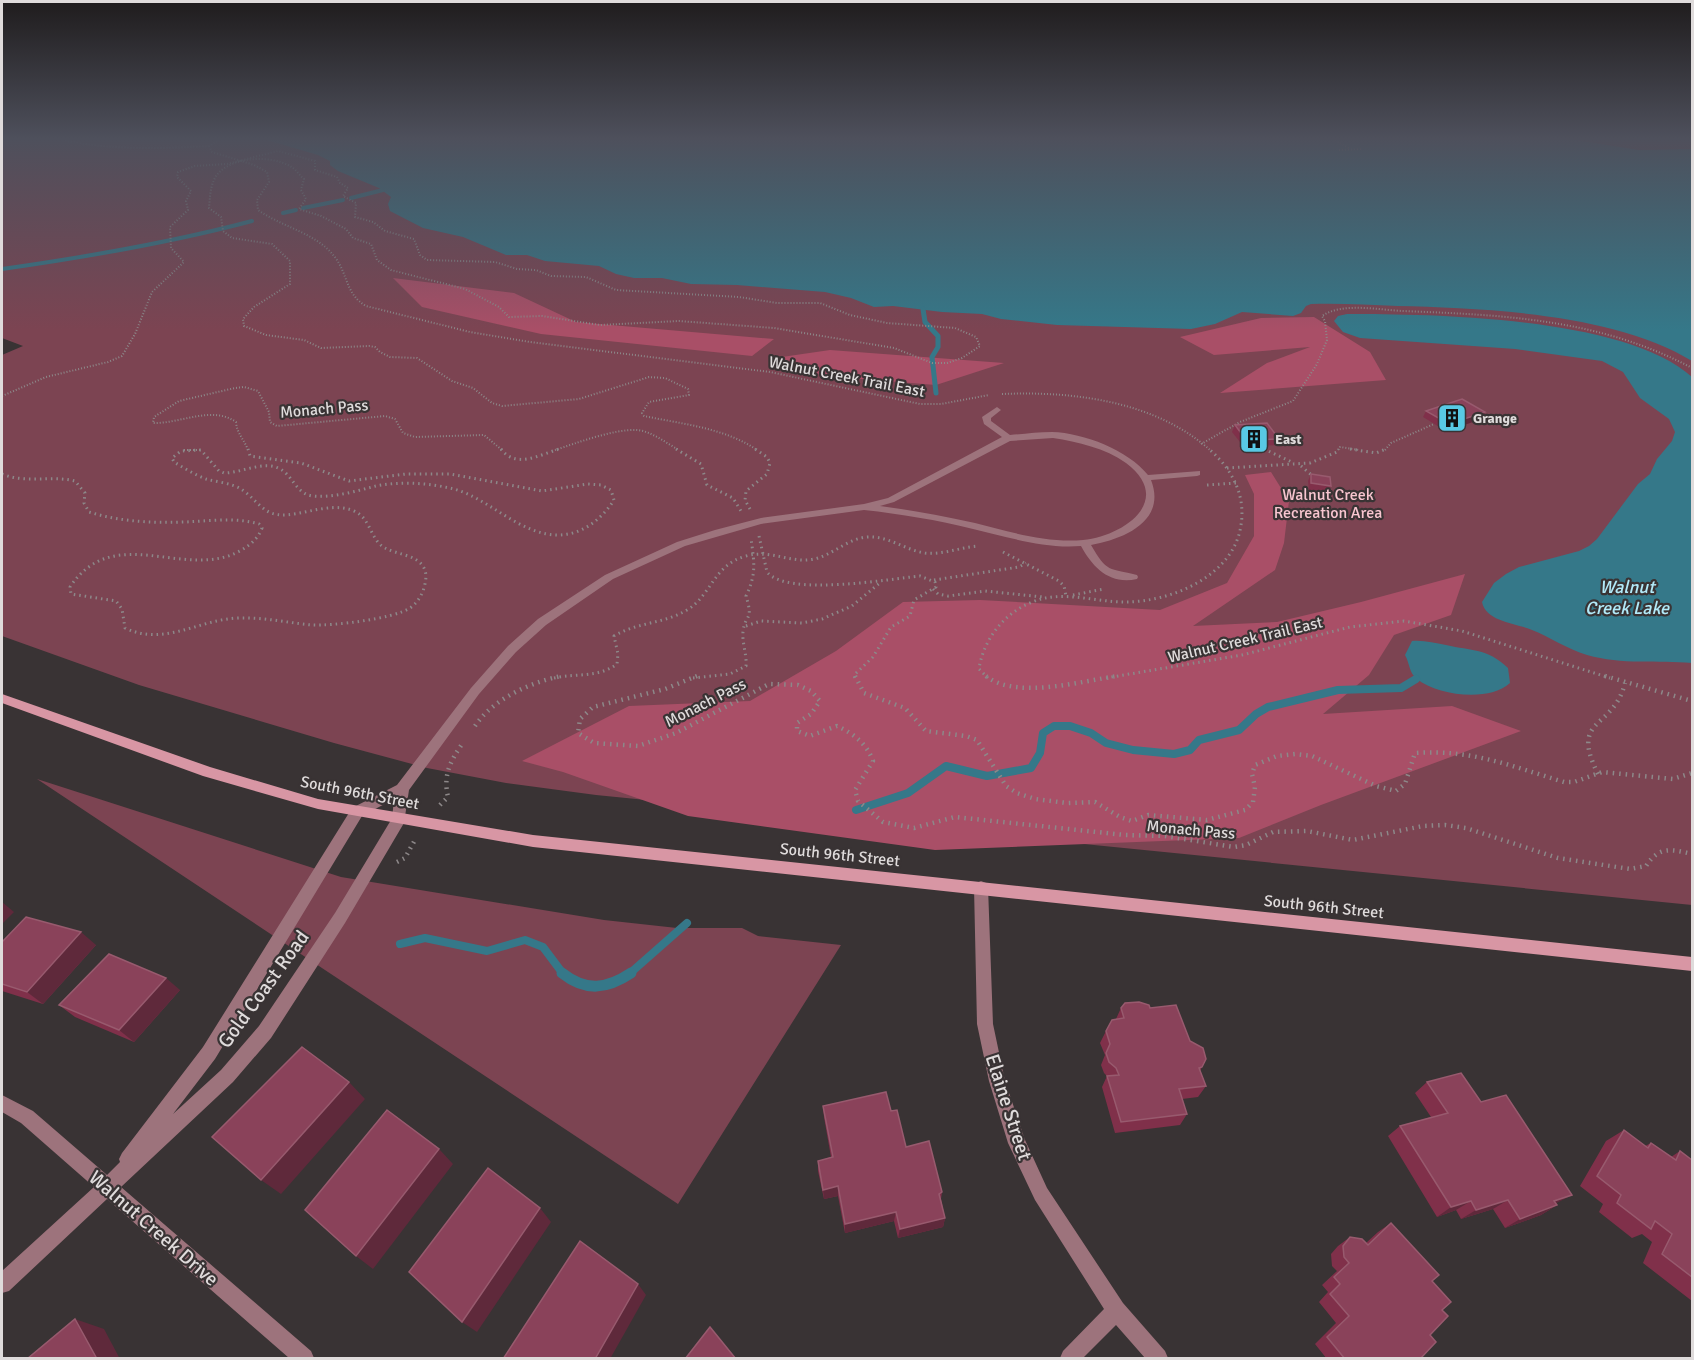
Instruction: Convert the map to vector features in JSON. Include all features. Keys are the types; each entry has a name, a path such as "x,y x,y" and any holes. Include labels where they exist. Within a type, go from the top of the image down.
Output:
{"main road":[{"name":"South 96th Street","path":"2,698 208,772 318,804 533,841 1692,964"}],"street":[{"path":"997,410 986,417 987,422 1008,438"},
{"path":"357,812 402,789 475,691 512,650 542,622 584,592 645,559 681,544 752,524 864,507 891,500 977,452 1008,438 1053,435 1098,445 1120,456 1146,478 1150,490 1144,517 1130,528 1110,538 1084,543 1039,541 906,511 864,507"},
{"path":"1146,478 1197,473"},
{"path":"1084,543 1101,568 1115,577 1133,577"},
{"path":"399,819 402,789"},
{"name":"Gold Coast Road","path":"107,1186 209,1053 357,812"},
{"name":"Gold Coast Road","path":"2,1284 227,1076 265,1032 340,918 399,819"},
{"name":"Elaine Street","path":"981,887 985,1024 997,1081 1017,1143 1041,1194 1116,1310 1158,1359"},
{"name":"Walnut Creek Drive","path":"2,1103 27,1118 304,1359"},
{"path":"1070,1359 1116,1310"}],"path":[{"name":"Monach Pass","path":"2,396 46,377 108,362 122,356 135,334 152,292 183,265 184,262 171,248 170,227 187,212 186,203"},
{"name":"Monach Pass","path":"209,203 209,208 219,214 223,231 228,236 277,247 290,261 292,278 287,288 248,313 243,319 244,326 266,335 304,340 317,348 369,346 375,347 379,355 384,357 417,358 455,383 477,389 490,403 502,406 579,399 649,377 665,378 688,389 689,394 681,398 648,402 643,407 644,416 711,430 745,442 767,457 770,463 767,474 751,486 745,496 770,577 780,583 802,586 920,576 933,581"},
{"name":"Walnut Creek Trail East","path":"257,203 258,210 273,221 326,248 344,271 350,295 366,306 493,336 770,372 903,402 941,404 990,395"},
{"name":"Monach Pass","path":"301,203 298,206 299,209 321,216 346,229 353,238 371,244 373,255 381,265 391,270 465,289 499,307 509,317 542,316 600,325 679,321 774,328 894,348 909,353 924,362 934,363 962,358 972,354 980,346 976,337 964,330 879,322 850,315 820,303 777,303 747,297 710,297 690,293 616,290 586,277 551,276 536,270 495,262 427,260 420,255 414,239 385,231 373,222 355,217 356,203"},
{"path":"1201,444 1233,426 1293,401 1324,349 1327,330 1322,316 1329,311 1462,313 1575,327 1648,346 1678,358 1692,368"},
{"name":"Monach Pass","path":"2,474 23,482 57,478 75,481 85,493 86,509 120,522 159,524 244,520 259,524 262,528 257,539 227,556 200,561 135,553 105,558 81,571 70,587 71,594 77,597 117,601 125,628 140,635 181,632 218,620 234,618 315,624 342,623 399,614 419,602 427,579 424,566 383,547 375,538 370,525 355,511 334,506 287,514 270,513 240,488 204,478 174,462 172,458 174,454 185,449 201,450 219,471 224,473 276,467 286,474 302,494 310,496 347,494 396,484 440,486 485,500 507,515 548,535 582,530 609,509 614,500 611,490 594,484 579,484 542,491 450,474 406,474 342,480 301,463 250,456 245,441 237,432 236,422 224,415 202,416 165,423 153,423 154,417 179,401 236,388 252,388 258,391 269,412 270,422 277,426 385,416 394,419 403,433 415,437 484,435 500,446 507,457 516,460 614,432 637,430 646,432 701,464 706,485 733,498 752,524 755,554 753,579 746,596 751,613 744,632 746,666 730,674 698,676 665,689 593,707 580,719 578,733 594,743 638,746 676,733 769,684 782,682 805,688 817,696 820,701 811,714 797,723 797,731 810,736 837,726 848,731 872,754 873,761 855,790 858,801 883,822 895,826 914,828 956,817 1125,835 1165,836 1234,846 1246,845 1273,832 1307,831 1353,840 1369,839 1424,826 1445,825 1466,828 1558,858 1630,869 1646,866 1653,855 1662,851 1675,850 1692,854"},
{"name":"Walnut Creek Trail East","path":"1000,394 1049,393 1107,401 1158,419 1201,444 1227,468 1243,501 1244,518 1239,543 1232,554 1195,584 1173,594 1128,602 1066,596 1046,597 1018,610 995,632 979,659 979,669 994,682 1020,686 1093,680 1186,666 1261,651 1343,629 1384,621 1404,621 1433,624 1492,640 1624,683 1692,701"},
{"path":"1227,468 1259,464 1310,463 1333,454 1340,447 1364,452 1384,451 1391,443 1434,424"},
{"path":"1260,446 1298,464 1311,473 1317,483"},
{"path":"1204,485 1236,483"},
{"path":"472,730 488,708 550,678 566,675 598,676 609,671 617,664 618,654 614,636 634,625 687,610 727,565 755,554 794,559 819,558 862,537 887,539 922,553 933,554 968,546 986,547"},
{"path":"1001,551 1059,581 1064,586 1066,596 1104,589 1115,577"},
{"path":"1026,563 1019,567 962,574 933,581 936,587 933,589 948,596 985,591 1046,597"},
{"path":"746,627 752,622 807,622 827,616 855,603 872,585 888,579"},
{"name":"Monach Pass","path":"933,589 914,600 910,616 891,627 873,657 860,667 854,675 859,687 866,694 903,705 919,726 929,733 970,736 976,740 1006,786 1035,799 1067,804 1095,802 1120,817 1132,821 1148,815 1207,820 1245,810 1253,801 1255,787 1252,774 1255,765 1284,753 1316,756 1376,787 1396,791 1406,784 1409,764 1415,753 1442,751 1471,754 1574,783 1598,774 1616,772 1673,779 1692,773"},
{"path":"1598,774 1587,757 1586,740 1590,729 1612,712 1624,694 1624,683"},
{"path":"388,867 405,858 425,823 448,797 443,781 448,765 467,736"}],"green space":[{"name":"Walnut Creek Recreation Area","path":"2,203 1692,203 1692,905 596,795 506,783 427,768 139,685 2,636 2,355 23,346 2,338"},
{"path":"37,779 341,877 604,920 677,928 742,928 758,936 841,945 678,1204"}],"shaded area":[{"path":"393,278 514,293 576,322 774,339 752,356 541,334 422,307"},
{"path":"1314,317 1370,352 1386,380 1220,393 1267,363 1310,347 1214,355 1180,337 1261,318"},
{"path":"830,350 1004,363 936,385 823,376 775,358"},
{"path":"1271,472 1289,501 1284,543 1275,570 1193,626 1277,622 1465,574 1451,615 1394,635 1369,675 1323,714 1452,706 1521,731 1239,838 935,850 688,816 563,772 522,761 629,706 750,701 836,651 903,602 980,600 1160,610 1227,583 1254,536 1254,494 1245,475"}],"water":[{"path":"1692,203 1692,361 1661,345 1589,323 1470,309 1311,304 1306,306 1301,313 1293,316 1242,312 1215,324 1191,329 1057,325 1001,319 982,314 893,306 874,307 851,298 825,292 691,284 662,278 634,278 616,274 599,266 545,261 527,255 506,255 463,237 423,228 390,211 388,204"},
{"name":"Walnut Creek Lake","path":"1347,314 1478,318 1577,331 1623,342 1662,357 1692,377 1692,663 1626,661 1587,655 1532,630 1495,618 1489,614 1482,602 1494,583 1519,567 1579,551 1589,546 1597,539 1638,484 1650,474 1657,459 1672,441 1675,432 1669,419 1640,398 1623,372 1602,361 1515,349 1360,338 1343,332 1334,321 1338,316"},
{"path":"1412,641 1472,650 1493,657 1508,668 1510,683 1490,693 1477,695 1450,693 1426,685 1412,674 1405,655"}],"building":[{"path":"1462,399 1485,412 1449,424 1426,411"},
{"path":"1267,423 1279,439 1246,440 1235,425"},
{"path":"1311,474 1330,477 1331,486 1311,483"},
{"path":"26,917 81,932 27,992 2,984 2,942"},
{"path":"109,954 166,978 119,1030 59,1005"},
{"path":"1139,1002 1149,1005 1150,1008 1176,1005 1190,1041 1203,1048 1206,1059 1199,1068 1206,1086 1179,1089 1187,1114 1121,1122 1107,1076 1119,1075 1116,1068 1109,1062 1106,1053 1110,1044 1106,1031 1112,1020 1124,1018 1121,1008 1125,1003"},
{"path":"302,1047 349,1082 261,1180 212,1137"},
{"path":"1461,1073 1481,1102 1506,1095 1572,1195 1554,1201 1557,1205 1520,1219 1508,1200 1476,1210 1471,1201 1451,1207 1400,1126 1448,1113 1427,1082"},
{"path":"886,1092 891,1111 897,1110 906,1147 929,1141 942,1192 939,1194 945,1218 900,1229 896,1212 845,1224 838,1186 823,1190 818,1161 833,1157 823,1106"},
{"path":"387,1110 439,1149 356,1256 305,1210"},
{"path":"1624,1130 1648,1148 1651,1143 1676,1160 1680,1151 1692,1160 1692,1277 1662,1254 1672,1234 1655,1221 1651,1229 1617,1203 1621,1195 1597,1176"},
{"path":"488,1168 540,1208 462,1322 409,1272"},
{"path":"1391,1223 1439,1275 1432,1281 1451,1302 1442,1310 1448,1316 1430,1335 1436,1342 1420,1359 1345,1359 1327,1337 1349,1316 1330,1294 1340,1284 1334,1277 1349,1263 1344,1257 1343,1246 1350,1237 1362,1239 1368,1245"},
{"path":"580,1241 638,1284 595,1359 503,1359"},
{"path":"75,1319 97,1359 27,1359"},
{"path":"710,1327 736,1359 685,1359"}],"waterway":[{"path":"303,208 326,203"},
{"path":"283,213 296,210"},
{"path":"2,269 128,249 252,221"},
{"path":"923,309 925,322 938,336 938,347 932,357 936,393"},
{"path":"856,810 908,793 946,766 987,776 1031,768 1040,753 1043,733 1054,726 1070,726 1091,733 1106,743 1133,750 1174,754 1190,750 1199,740 1239,730 1256,714 1268,707 1338,690 1401,688 1416,679"},
{"path":"629,974 687,923"},
{"path":"400,944 425,938 487,951 525,940 543,947 563,974"},
{"path":"563,974 588,986 605,985 629,974"}],"place":[{"name":"Grange","path":"1452,418"},
{"name":"East","path":"1254,439"}]}
